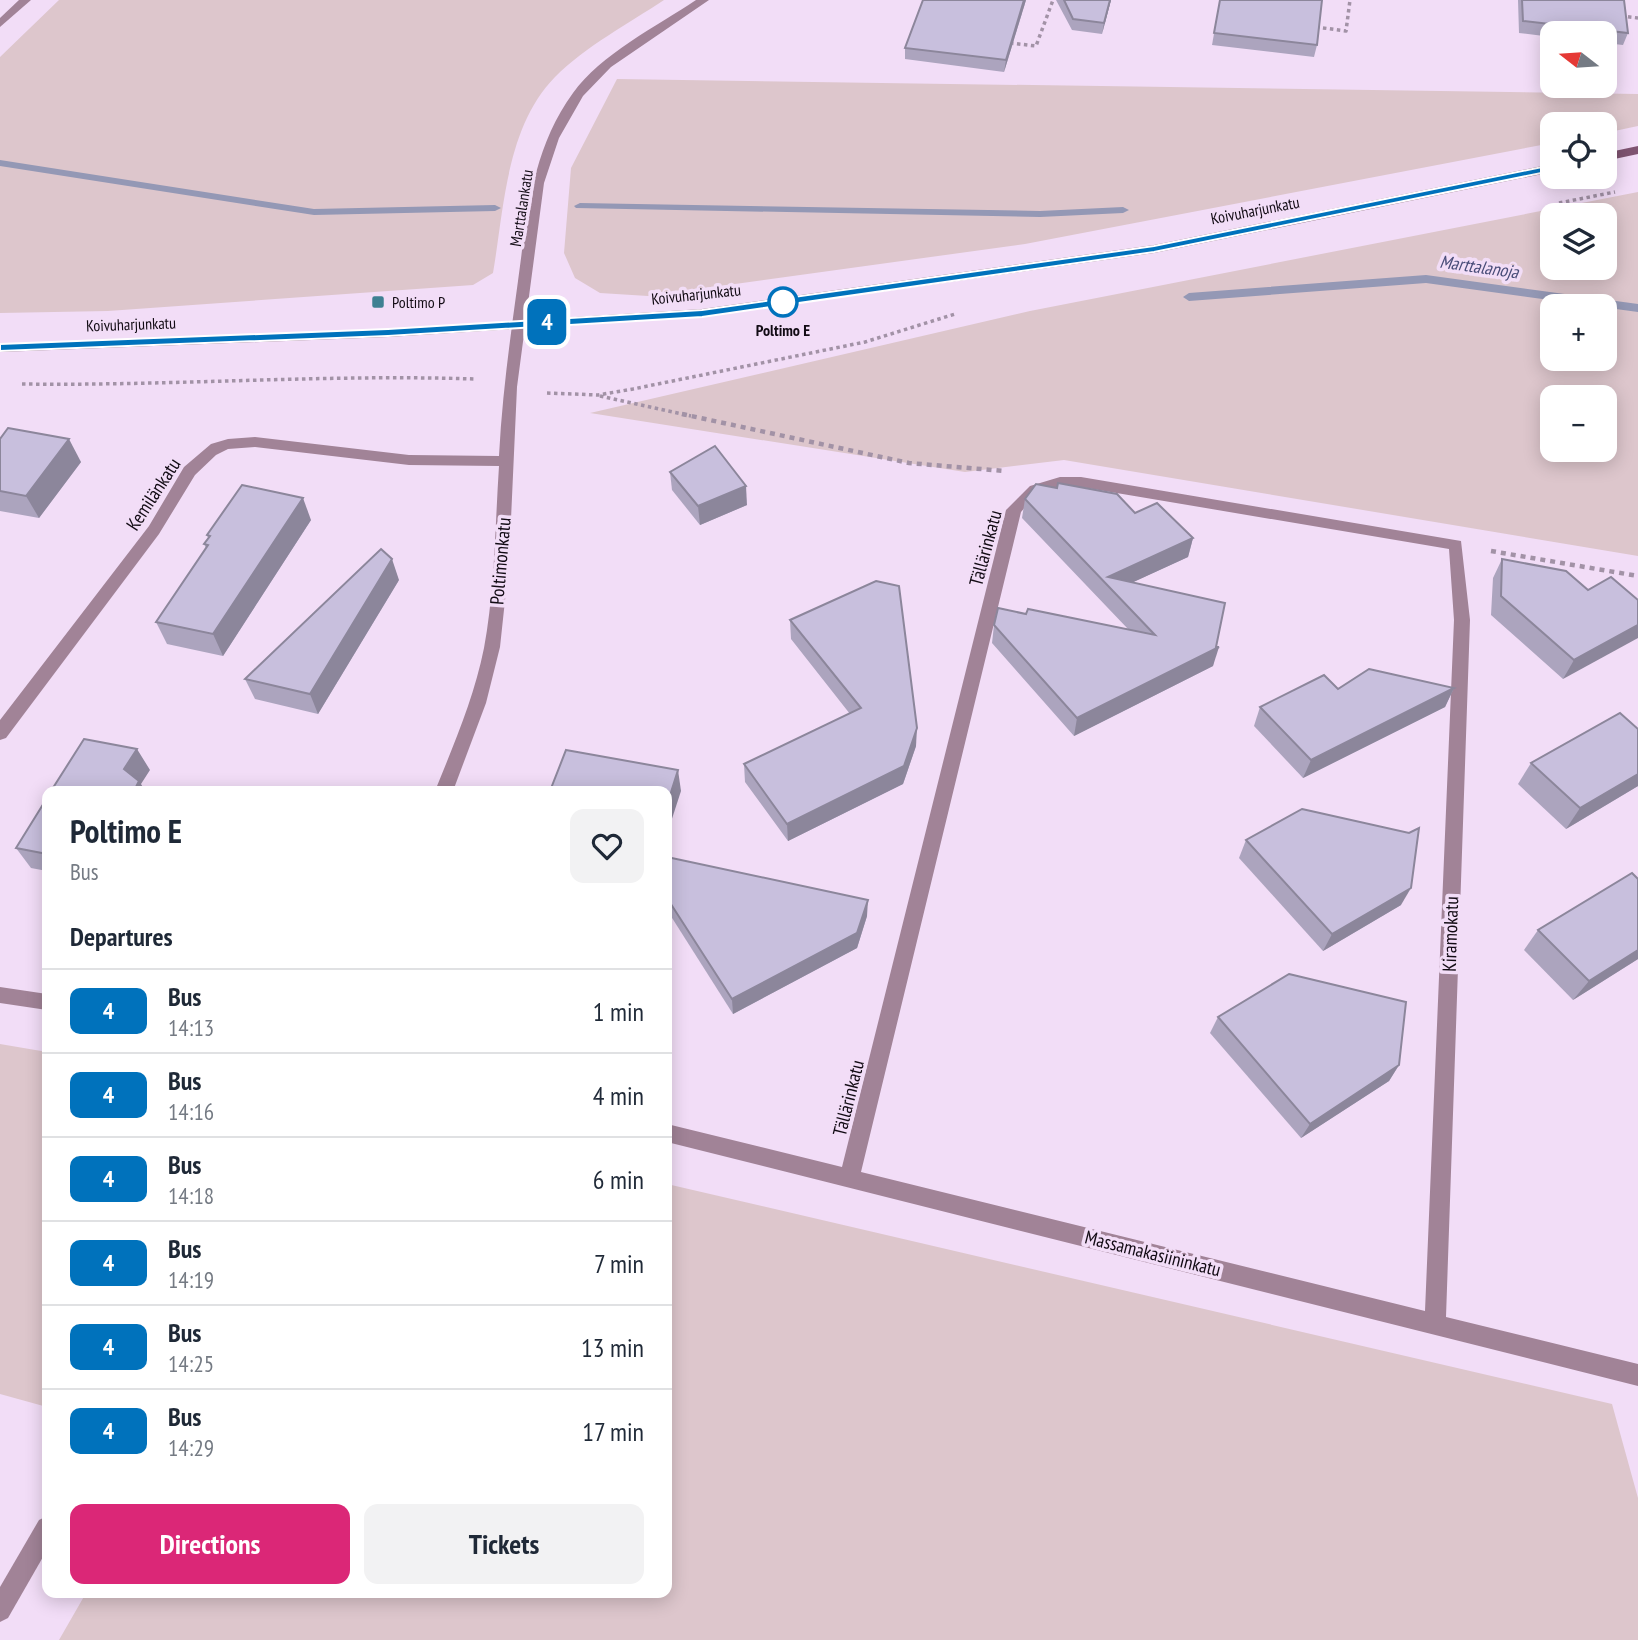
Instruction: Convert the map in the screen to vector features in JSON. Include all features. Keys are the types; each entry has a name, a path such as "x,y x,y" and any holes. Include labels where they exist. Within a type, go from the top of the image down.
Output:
{"street":[{"path":"0,24 25,0"},
{"name":"Marttalankatu","path":"521,324 538,183 553,138 578,94 607,65 704,0"},
{"path":"1617,154 1638,150"},
{"name":"Koivuharjunkatu","path":"0,348 388,333 702,313 1154,249 1540,170"},
{"name":"Poltimonkatu","path":"446,786 478,703 492,647 501,563 510,387 521,324"},
{"name":"Kemilänkatu","path":"0,733 82,629 159,523 193,467 218,446 235,442 255,442 409,460 507,461"},
{"name":"Tällärinkatu","path":"849,1178 1014,510 1023,498 1044,484 1081,482 1456,545"},
{"name":"Kiramokatu","path":"1434,1323 1462,620 1456,545"},
{"path":"0,995 42,1001"},
{"name":"Massamakasiininkatu","path":"672,1134 1638,1375"},
{"path":"0,1610 42,1537"}],"path":[{"path":"999,41 1036,46 1053,0"},
{"path":"1308,27 1346,31 1350,0"},
{"path":"1613,15 1638,18"},
{"path":"14,384 95,386 420,376 480,379"},
{"path":"598,395 909,463 1012,471"},
{"path":"1456,545 1638,576"}],"shaded area":[{"path":"59,0 664,0 580,55 555,77 539,97 526,120 510,170 493,273 473,285 108,311 0,313 0,57"},
{"path":"617,79 1540,93 1540,98 1617,98 1617,94 1638,94 1638,126 1617,130 1617,112 1540,112 1540,145 1025,244 648,296 600,293 575,278 564,253 571,168"},
{"path":"1638,192 1638,556 1064,460 965,472 590,413 1030,311 1540,211 1540,280 1617,280 1617,203 1582,203"},
{"path":"0,1044 42,1051 42,1406 0,1394"},
{"path":"672,1185 1612,1404 1638,1498 1638,1640 59,1640 83,1598 672,1598"}],"building":[{"path":"923,0 1024,0 1006,60 905,48"},
{"path":"1064,0 1110,0 1104,23 1073,19"},
{"path":"1220,0 1322,0 1317,45 1214,33"},
{"path":"1522,0 1624,0 1628,33 1617,32 1617,21 1523,21"},
{"path":"8,428 69,439 26,496 0,491 0,439"},
{"path":"715,446 746,486 698,506 670,472"},
{"path":"1058,483 1117,494 1135,513 1157,503 1193,538 1108,577 1225,603 1216,647 1219,647 1077,718 994,625 998,608 1026,614 1028,609 1155,635 1025,499 1036,484 1057,488"},
{"path":"242,485 303,498 213,634 156,622 208,545 204,544 210,536 207,535"},
{"path":"381,549 392,559 310,694 245,679"},
{"path":"1502,559 1566,571 1588,590 1611,577 1638,600 1638,625 1574,660 1501,596"},
{"path":"876,581 899,586 917,728 904,766 787,824 744,764 861,708 790,620"},
{"path":"1369,669 1454,688 1311,760 1260,707 1324,675 1338,689"},
{"path":"1620,713 1638,729 1638,774 1580,808 1531,763"},
{"path":"84,739 137,749 124,769 139,781 136,786 54,786"},
{"path":"566,750 678,770 672,789 672,786 552,786"},
{"path":"42,806 42,853 16,848"},
{"path":"1302,809 1409,833 1419,828 1411,888 1332,934 1246,840"},
{"path":"672,858 868,900 857,933 732,999 672,906"},
{"path":"1632,873 1638,879 1638,950 1589,981 1538,930"},
{"path":"1289,974 1406,1002 1399,1065 1310,1124 1218,1017"}],"waterway":[{"path":"0,163 314,212 495,208"},
{"path":"580,206 1040,214 1123,210"},
{"name":"Marttalanoja","path":"1189,297 1426,279 1638,308"}],"bus line":[{"name":"4","path":"0,348 388,333 702,313 1154,249 1540,170"}],"place":[{"name":"Poltimo P","path":"378,302"},
{"name":"Poltimo E","path":"783,302"}]}
